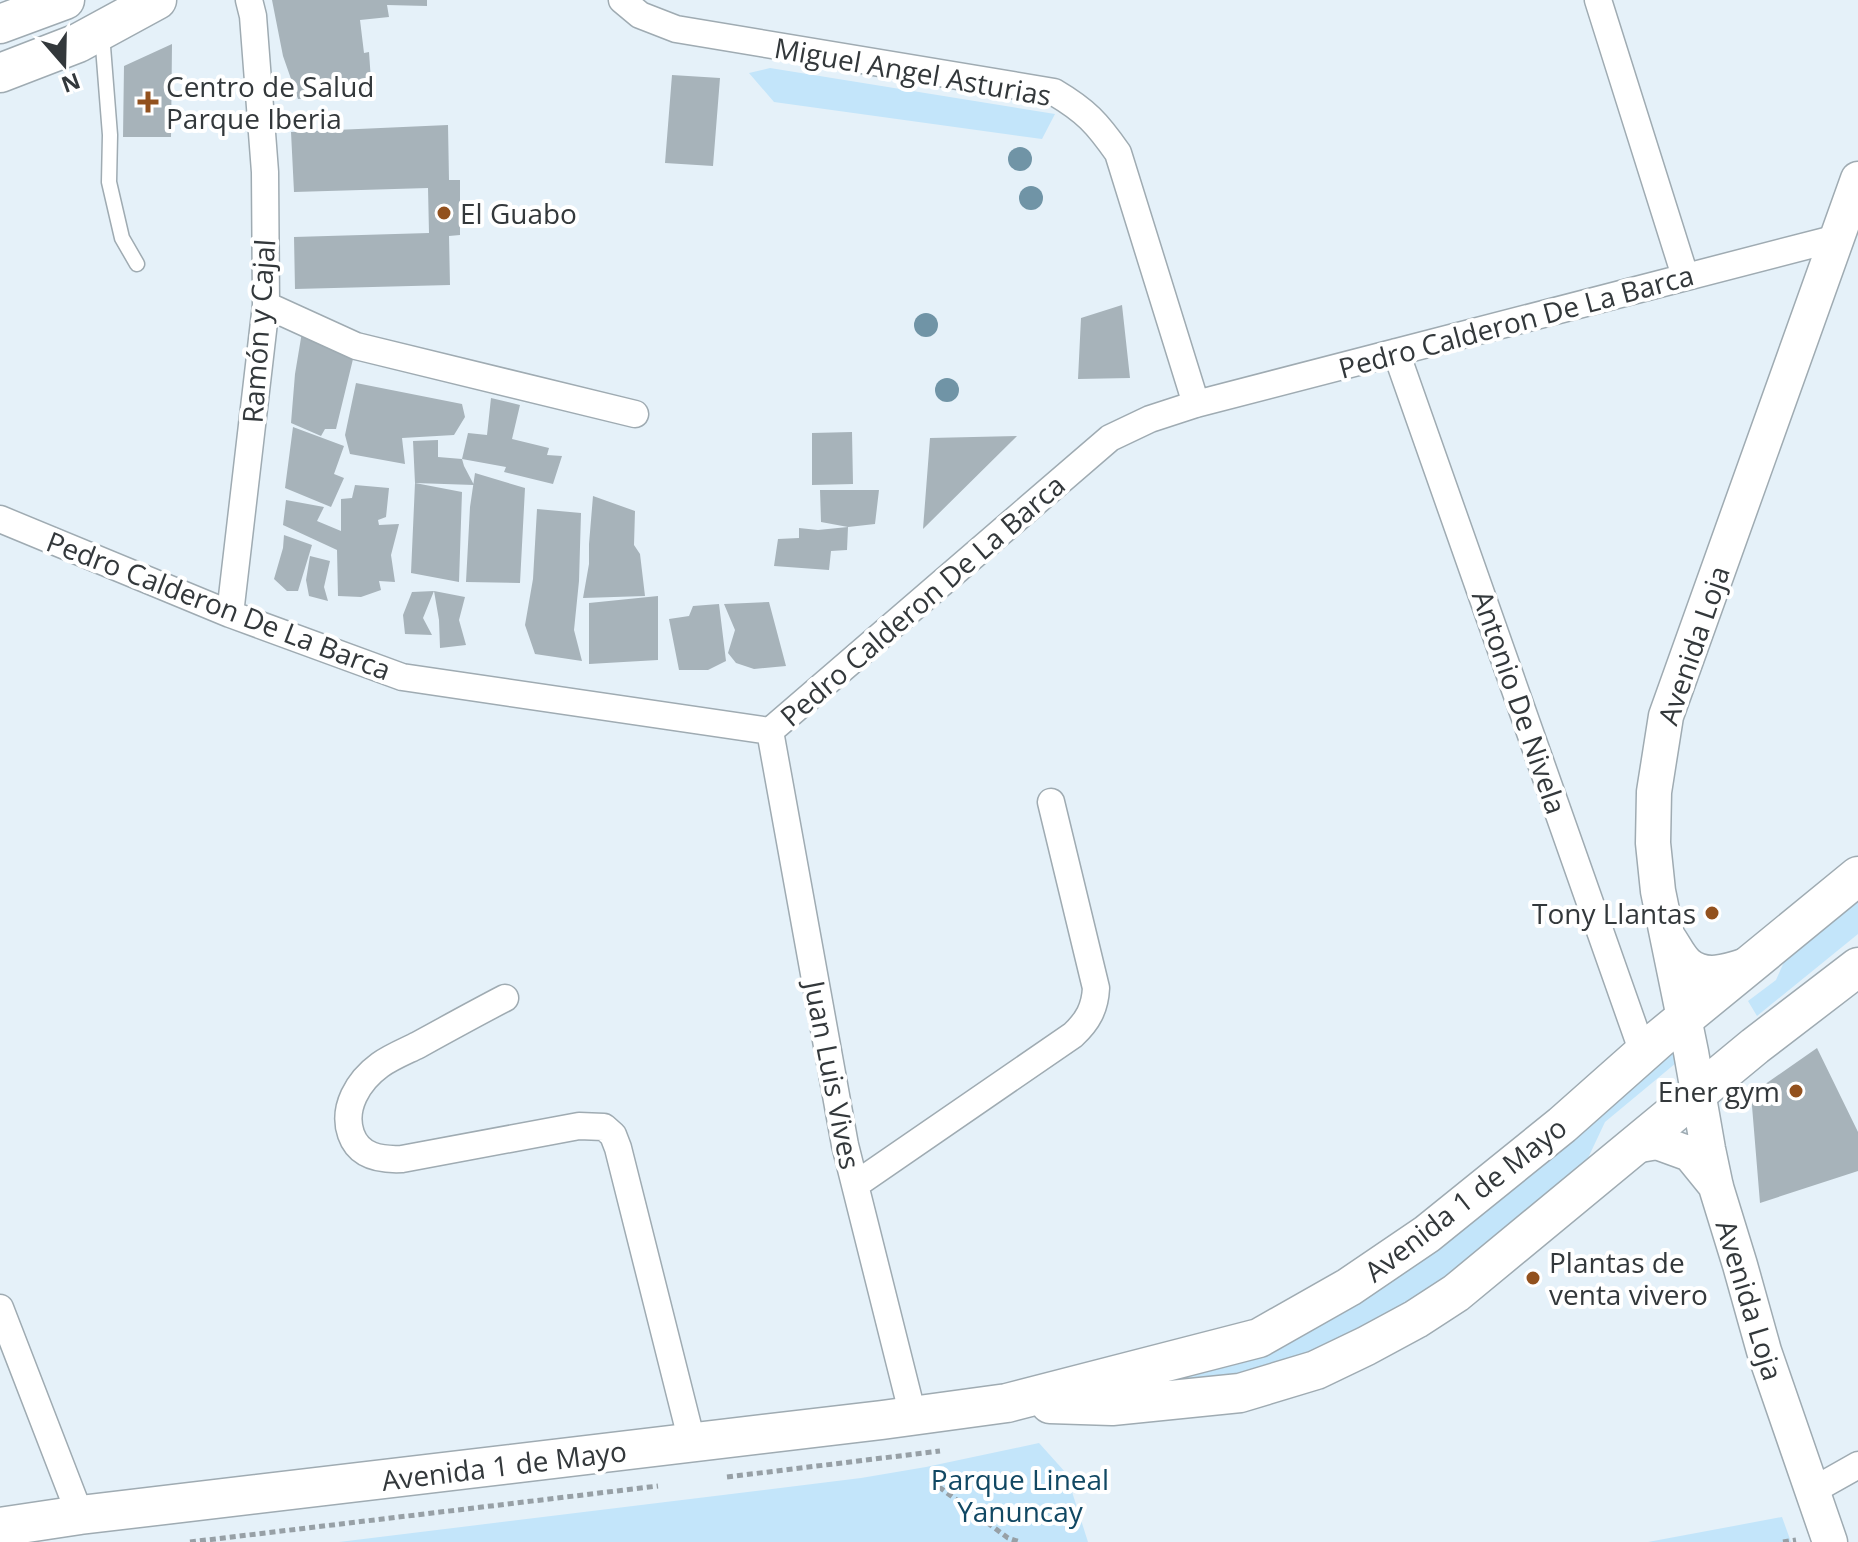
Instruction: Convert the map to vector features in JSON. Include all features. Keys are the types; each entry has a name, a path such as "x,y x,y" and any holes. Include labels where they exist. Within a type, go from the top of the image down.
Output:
{"main road":[{"path":"0,24 65,0"},
{"path":"0,73 78,43 157,0"},
{"name":"Avenida 1 de Mayo","path":"0,1527 1007,1403 1259,1338 1349,1287 1427,1234 1562,1125 1684,1018 1858,876"},
{"name":"Avenida 1 de Mayo","path":"1007,1403 1112,1406 1240,1393 1316,1370 1366,1346 1456,1293 1698,1093 1858,967"}],"street":[{"name":"Ramón y Cajal","path":"230,614 266,305 265,172 253,16 249,0"},
{"name":"Miguel Angel Asturias","path":"622,0 640,15 676,29 1054,92 1077,106 1099,126 1118,153 1196,404"},
{"path":"1598,0 1685,276"},
{"name":"Avenida Loja","path":"1830,1542 1764,1351 1716,1187 1658,891 1653,843 1654,792 1666,716 1858,179"},
{"name":"Pedro Calderon De La Barca","path":"0,519 230,614 402,677 770,731 1110,438 1150,419 1196,404 1837,238"},
{"path":"266,305 356,346 635,414"},
{"name":"Antonio De Nivela","path":"1396,352 1643,1053"},
{"name":"Juan Luis Vives","path":"770,731 845,1145 913,1416"},
{"path":"855,1185 1073,1035 1091,1014 1096,988 1051,802"},
{"path":"1668,936 1686,964 1703,973 1722,973 1750,964"},
{"path":"505,998 379,1065 350,1101 347,1118 351,1134 357,1146 369,1155 384,1160 579,1126 604,1127 613,1135 692,1442"},
{"path":"1634,1146 1657,1142 1690,1154 1716,1187"},
{"path":"0,1308 80,1515"},
{"path":"1812,1491 1858,1465"}],"lane":[{"path":"102,30 110,135 109,182 122,238 137,264"}],"path":[{"path":"931,1481 1008,1538 1020,1542"}],"green space":[{"path":"770,68 1055,114 1042,139 774,102 749,73"},
{"path":"1858,894 1858,934 1757,1016 1748,1001 1776,980 1788,953"},
{"path":"1683,1022 1688,1053 1605,1122 1573,1190 1453,1288 1313,1366 1109,1401 1260,1340"},
{"name":"Parque Lineal Yanuncay","path":"1039,1443 1066,1473 1088,1542 339,1542 861,1478"},
{"path":"1782,1517 1791,1542 1648,1542"}],"building":[{"path":"272,0 427,0 427,6 387,5 389,17 360,20 364,53 369,52 372,95 298,99 283,56"},
{"name":"Centro de Salud Parque Iberia","path":"172,44 171,137 123,137 124,66"},
{"path":"672,75 720,78 713,166 665,163"},
{"name":"El Guabo","path":"448,125 449,180 460,180 460,235 449,236 450,285 295,289 294,237 429,233 428,188 294,192 291,132"},
{"path":"1122,305 1130,378 1078,379 1081,318"},
{"path":"302,332 354,355 336,429 325,429 321,436 291,423"},
{"path":"356,383 462,404 465,417 454,435 402,438 405,464 350,454 345,435"},
{"path":"491,398 520,405 512,439 549,448 547,455 562,456 553,484 504,472 506,467 462,459 468,433 487,435"},
{"path":"293,427 344,446 334,474 344,478 331,507 285,488"},
{"path":"852,432 853,484 812,485 812,433"},
{"path":"1017,436 1012,441 923,529 930,438"},
{"path":"438,440 438,457 462,459 474,485 415,483 413,441"},
{"path":"475,473 525,488 520,583 466,582"},
{"path":"415,483 462,492 459,582 411,573"},
{"path":"355,485 389,488 386,517 378,520 379,525 399,524 391,555 395,582 379,581 381,590 361,597 338,596 337,550 283,525 286,500 324,507 317,521 341,531 341,499 352,498"},
{"path":"820,490 879,490 875,524 848,527 821,522"},
{"path":"593,496 635,511 634,545 640,554 645,596 583,598 589,564"},
{"path":"537,509 581,513 574,630 582,661 535,654 525,625 533,579"},
{"path":"848,527 847,550 831,551 829,570 774,566 778,539 799,538 799,528"},
{"path":"284,535 312,545 298,591 287,591 274,579"},
{"path":"310,556 330,561 324,587 328,601 309,596 306,580"},
{"path":"434,591 423,618 432,635 405,634 403,615 412,592"},
{"path":"434,591 465,597 459,620 466,645 440,648"},
{"path":"658,596 658,660 589,664 589,603"},
{"path":"769,602 786,666 754,669 736,663 728,653 735,630 724,604"},
{"path":"719,604 726,661 708,670 679,670 669,619 689,616 693,606"},
{"path":"1817,1048 1858,1132 1858,1171 1760,1203 1751,1094"}],"place":[{"name":"Centro de Salud Parque Iberia","path":"148,102"},
{"name":"El Guabo","path":"444,213"},
{"name":"Tony Llantas","path":"1712,913"},
{"name":"Ener gym","path":"1796,1091"},
{"name":"Plantas de venta vivero","path":"1533,1278"}]}
